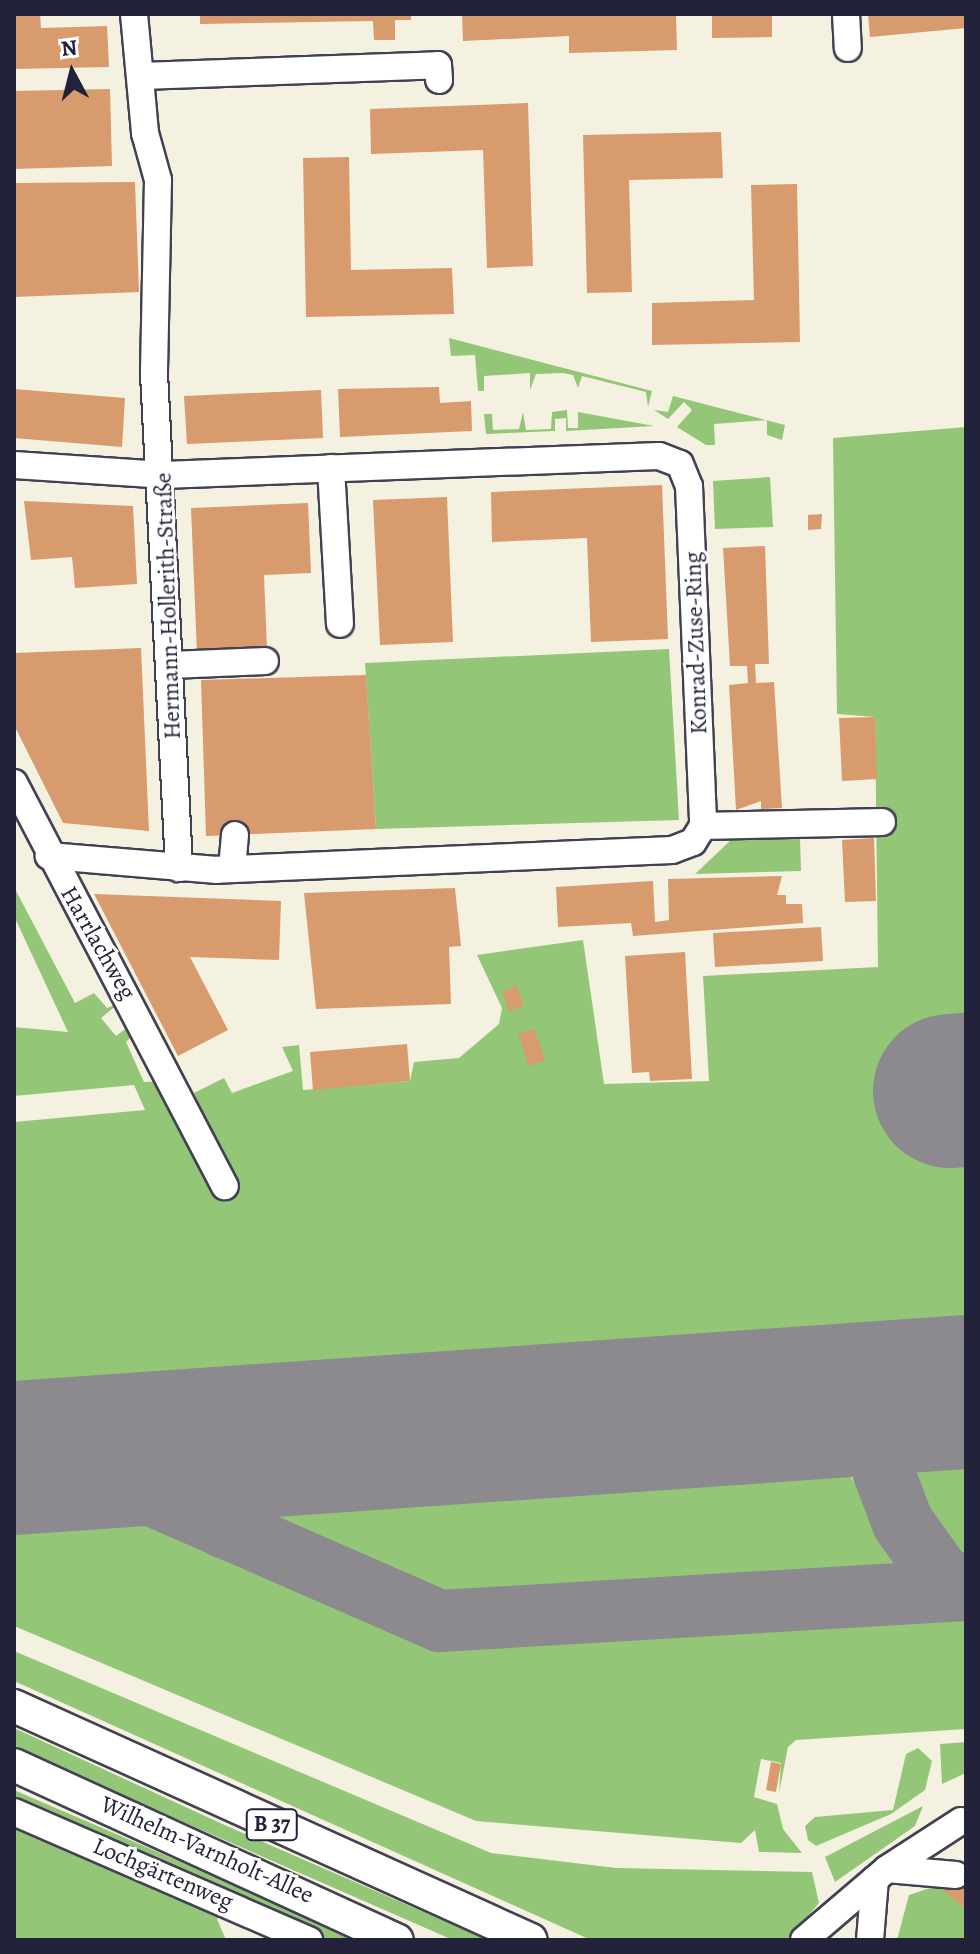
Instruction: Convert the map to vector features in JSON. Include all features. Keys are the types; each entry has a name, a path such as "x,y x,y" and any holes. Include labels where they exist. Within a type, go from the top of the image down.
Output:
{"main road":[{"name":"Wilhelm-Varnholt-Allee","path":"14,1706 531,1940"},
{"name":"Wilhelm-Varnholt-Allee","path":"14,1765 397,1940"}],"street":[{"name":"Hermann-Hollerith-Straße","path":"134,14 158,180 156,345 179,868"},
{"path":"846,14 848,48"},
{"path":"142,76 438,65 439,80"},
{"name":"Konrad-Zuse-Ring","path":"14,465 163,475 659,456 680,464 689,486 703,826"},
{"path":"331,468 340,624"},
{"path":"171,665 265,661"},
{"name":"Harrlachweg","path":"14,783 49,856 183,1102 225,1186"},
{"path":"49,856 179,868 232,869 672,850 693,842 703,826 882,822"},
{"path":"232,869 235,835"},
{"name":"Lochgärtenweg","path":"14,1812 309,1940"},
{"path":"805,1940 881,1874 961,1821"},
{"path":"881,1874 956,1875"},
{"path":"870,1940 881,1874"},
{"path":"832,1940 839,1912"}],"green space":[{"path":"449,338 652,391 648,407 646,392 582,376 578,388 573,375 563,373 536,374 530,390 530,373 484,376 484,391 478,391 475,355 451,356"},
{"path":"673,396 766,420 714,424 715,445 706,445 677,427 692,410 684,402 668,419 654,410 668,412"},
{"path":"567,410 568,428 578,428 578,412 654,426 566,431 566,418 555,419 555,431 486,434 484,414 492,414 493,430 519,429 523,412 526,430 551,429 552,412"},
{"path":"767,420 785,425 782,440 767,435"},
{"path":"966,427 966,1350 33,1415 14,1408 14,1122 145,1110 134,1085 14,1096 14,1027 68,1032 14,916 14,887 75,1003 94,993 107,1008 118,1004 101,1018 116,1036 132,1024 140,1028 126,1042 144,1082 166,1081 175,1103 197,1099 194,1093 224,1078 232,1093 293,1071 282,1047 299,1045 303,1090 410,1081 414,1062 459,1058 499,1024 502,1008 477,955 583,940 604,1084 709,1081 703,976 878,967 875,717 837,714 833,438"},
{"path":"770,477 773,527 715,529 713,481"},
{"path":"669,649 679,820 376,829 365,663"},
{"path":"800,839 801,871 695,874 731,840"},
{"path":"966,1436 966,1569 920,1517 908,1482 922,1450"},
{"path":"829,1445 902,1552 898,1574 455,1607 274,1530 256,1509 266,1489 283,1484"},
{"path":"96,1499 452,1643 966,1606 966,1729 796,1740 788,1747 779,1793 781,1763 761,1759 754,1797 777,1804 783,1829 802,1853 759,1852 755,1830 741,1843 476,1821 14,1626 14,1502"},
{"path":"14,1651 491,1853 616,1868 812,1872 819,1903 788,1940 591,1940 14,1681"},
{"path":"14,1728 229,1827 488,1940 453,1940 14,1748"},
{"path":"966,1742 966,1773 942,1784 940,1744"},
{"path":"918,1748 932,1761 925,1790 891,1814 816,1846 808,1840 805,1826 815,1817 893,1810 906,1754"},
{"path":"14,1790 357,1940 323,1940 14,1804"},
{"path":"923,1806 915,1826 835,1882 825,1857"},
{"path":"14,1823 230,1909 217,1919 226,1940 14,1940"},
{"path":"939,1885 966,1909 966,1940 897,1940 909,1895"}],"building":[{"path":"14,14 40,14 41,28 107,26 109,67 14,69"},
{"path":"200,14 411,14 411,20 395,20 395,40 374,40 373,21 200,24"},
{"path":"462,14 676,14 677,50 569,53 569,36 463,41"},
{"path":"712,14 772,14 772,37 712,38"},
{"path":"868,14 966,14 966,28 870,37"},
{"path":"110,89 112,166 14,169 14,91"},
{"path":"528,103 533,266 487,268 483,150 371,154 370,109"},
{"path":"721,132 723,178 629,180 632,292 587,293 583,135"},
{"path":"349,157 351,270 452,268 454,314 306,317 303,158"},
{"path":"135,182 139,292 14,297 14,183"},
{"path":"797,184 800,342 652,345 652,303 754,300 751,185"},
{"path":"439,387 440,403 471,401 472,431 340,437 338,389"},
{"path":"14,389 125,398 122,447 14,438"},
{"path":"321,390 323,438 187,444 184,396"},
{"path":"662,485 668,639 591,642 587,538 492,542 491,492"},
{"path":"447,497 453,642 380,645 373,500"},
{"path":"24,501 133,506 137,584 75,588 72,557 31,560"},
{"path":"308,503 311,573 264,575 267,650 197,654 191,508"},
{"path":"822,514 821,529 808,530 808,515"},
{"path":"765,546 769,664 755,664 756,683 774,682 782,808 761,809 761,801 736,810 729,685 748,683 747,666 730,666 723,548"},
{"path":"141,648 149,831 63,823 14,725 14,653"},
{"path":"366,675 376,829 206,836 201,680"},
{"path":"875,717 877,779 842,781 839,718"},
{"path":"874,838 876,901 845,902 842,840"},
{"path":"782,876 777,895 786,895 786,904 802,904 803,923 633,936 631,923 558,927 556,887 653,881 655,922 669,920 668,879"},
{"path":"455,888 461,946 449,947 451,1004 316,1009 304,893"},
{"path":"94,894 281,901 279,960 190,957 228,1030 178,1056"},
{"path":"821,927 823,961 715,967 713,933"},
{"path":"685,952 692,1079 650,1081 649,1072 632,1073 625,956"},
{"path":"517,986 524,1006 509,1011 502,992"},
{"path":"534,1029 545,1060 529,1066 518,1034"},
{"path":"407,1044 410,1081 313,1090 310,1052"},
{"path":"771,1762 781,1764 776,1792 766,1790"},
{"path":"966,1863 966,1909 943,1891"}],"taxiway":[{"path":"966,1393 908,1406 877,1455 903,1523 941,1576 966,1588"},
{"path":"14,1435 440,1621 966,1590"},
{"path":"225,1528 208,1505 209,1473 232,1449 265,1441"}],"runway":[{"path":"950,1091 966,1090"},
{"path":"14,1458 966,1392"}]}
